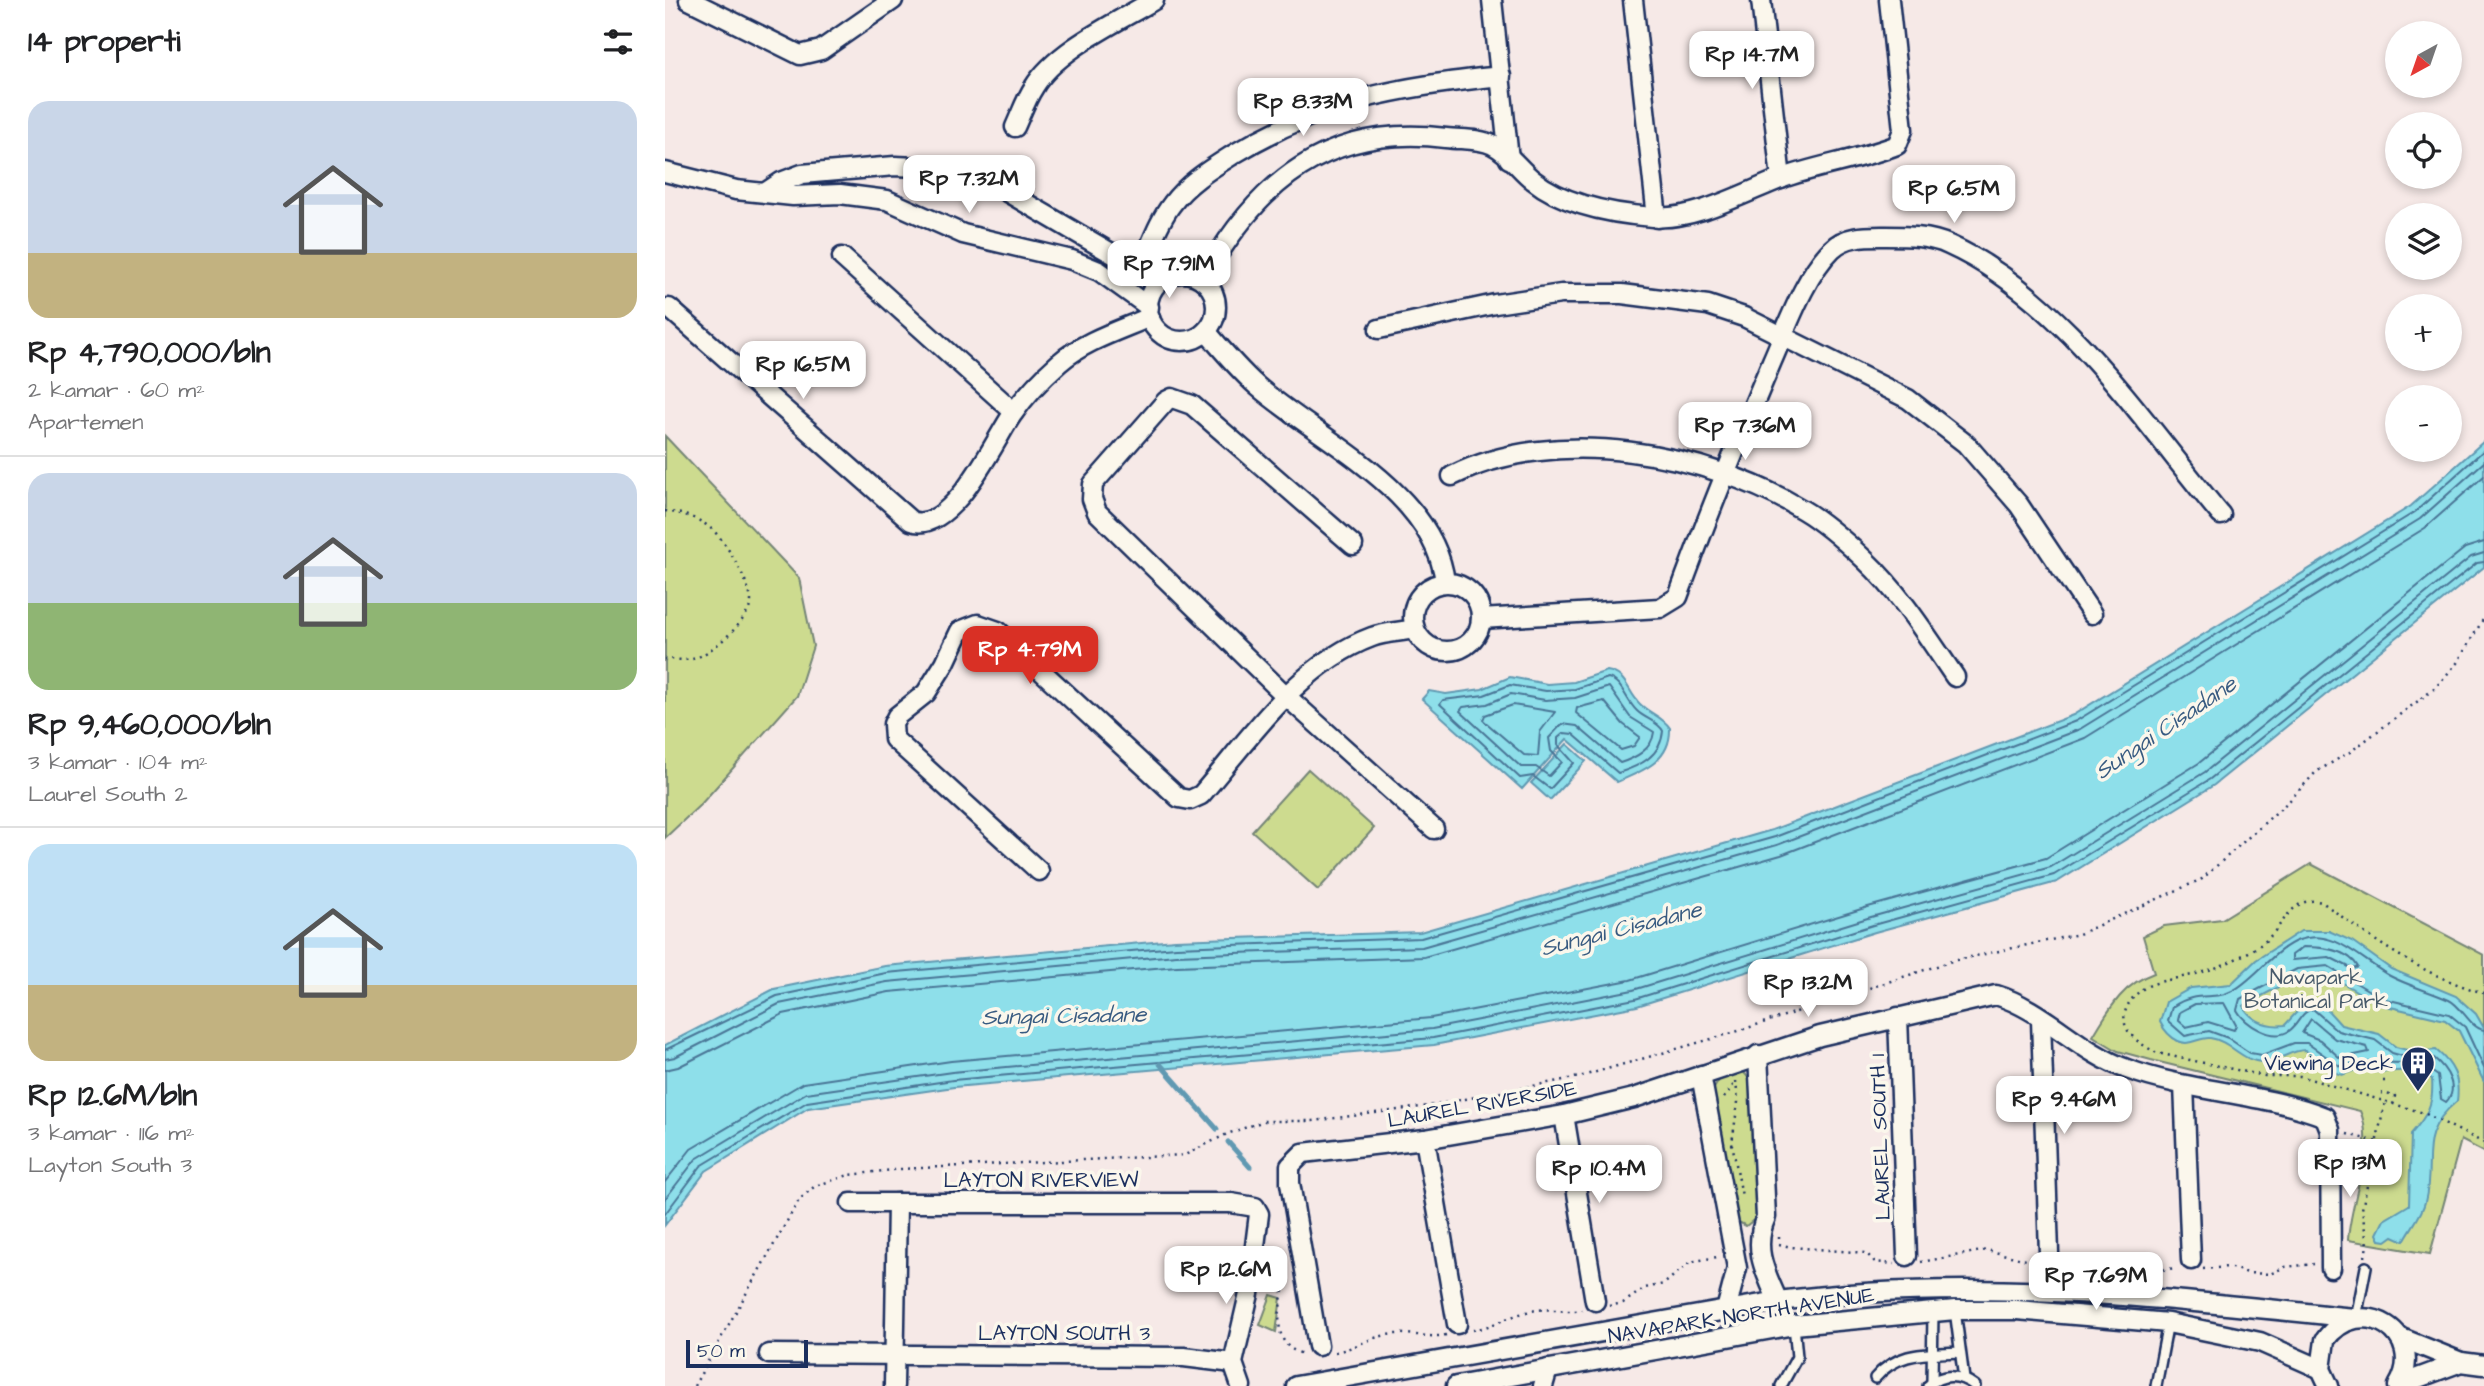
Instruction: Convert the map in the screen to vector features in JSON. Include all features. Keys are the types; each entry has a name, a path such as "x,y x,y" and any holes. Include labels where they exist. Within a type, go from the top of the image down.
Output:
{"street":[{"path":"689,0 800,55 821,50 893,0"},
{"path":"1016,127 1034,85 1049,69 1067,54 1154,0"},
{"path":"1492,0 1509,159"},
{"path":"1633,0 1657,218"},
{"path":"1761,0 1781,179"},
{"path":"1203,280 1224,242 1282,177 1319,155 1362,142 1426,135 1490,143 1547,190 1621,214 1657,218 1731,201 1781,179 1892,147 1901,141 1903,130 1889,0"},
{"path":"1141,266 1159,225 1172,203 1186,188 1228,158 1285,125 1384,91 1501,76"},
{"path":"665,172 736,190 793,196 840,194 887,200 963,234 1072,260 1099,271 1149,312 1163,335 1185,340 1206,331 1213,321 1215,299 1203,280 1193,275 1172,274 1141,266 1102,248 983,178 940,168 895,166 813,173 781,182 766,192"},
{"path":"1481,619 1660,608 1678,597 1724,474 1783,334 1830,250 1843,240 1911,235 1947,244 2023,290 2096,363 2221,515"},
{"path":"842,257 1014,412"},
{"path":"669,308 911,522 920,524 930,522 964,490 987,460 1014,412 1060,361 1149,312 1155,287 1172,274"},
{"path":"1379,329 1495,304 1561,294 1622,294 1707,304 1783,334 1908,399 1966,443 2019,505 2092,614"},
{"path":"1206,331 1259,387 1370,469 1407,508 1433,541 1442,561 1445,582"},
{"path":"1353,545 1192,405 1182,400 1172,398 1166,401 1093,484 1091,499 1097,512 1286,696 1434,829"},
{"path":"1452,476 1495,460 1566,448 1627,450 1673,459 1724,474 1803,510 1857,553 1901,600 1955,677"},
{"path":"1445,582 1466,588 1475,596 1481,619 1472,640 1452,652 1429,647 1414,629 1412,619 1417,598 1425,590 1445,582"},
{"path":"1039,871 894,739 893,724 897,716 926,693 945,663 960,631 978,624 998,631 1179,798 1190,800 1201,795 1286,696 1319,668 1374,636 1414,629"},
{"name":"LAUREL RIVERSIDE","path":"1318,1346 1290,1184 1290,1166 1303,1153 1425,1139 1564,1115 1634,1098 1701,1075 1733,1073 1758,1055 1820,1036 1996,995 2013,1001 2088,1051 2126,1069 2184,1085 2316,1113 2325,1117 2330,1130"},
{"name":"LAUREL SOUTH 1","path":"1898,1017 1907,1256"},
{"path":"2041,1020 2049,1253"},
{"path":"1758,1055 1766,1217 1759,1234 1761,1264 1778,1301"},
{"path":"1701,1075 1737,1268 1726,1310"},
{"path":"2184,1085 2191,1260"},
{"path":"1564,1115 1595,1301"},
{"path":"2330,1130 2331,1268"},
{"path":"1425,1139 1457,1324"},
{"name":"LAYTON RIVERVIEW","path":"851,1203 1231,1203 1255,1207 1259,1214 1249,1294 1233,1363"},
{"path":"894,1386 897,1203"},
{"path":"1730,1239 1759,1234"},
{"path":"1933,1289 1933,1311"},
{"path":"1296,1386 1778,1301 1858,1291 1933,1289 2047,1290 2172,1297 2375,1319 2399,1337 2461,1362 2484,1365"},
{"name":"NAVAPARK NORTH AVENUE","path":"1457,1386 1546,1378 1794,1325 1955,1310 2044,1312 2168,1323 2260,1342 2321,1369"},
{"path":"2329,1386 2321,1369 2325,1340 2338,1325 2356,1318"},
{"path":"2398,1385 2406,1361 2399,1337"},
{"name":"LAYTON SOUTH 3","path":"769,1354 1184,1357 1233,1363"},
{"path":"2398,1385 2461,1362"},
{"path":"1233,1363 1241,1386"}],"lane":[{"path":"2356,1318 2366,1267"},
{"path":"1955,1310 1964,1379"},
{"path":"1933,1311 1930,1384 1948,1376 1964,1379 1975,1386"},
{"path":"2156,1386 2168,1323"},
{"path":"1781,1386 1797,1357 1794,1325"},
{"path":"1875,1378 1887,1364 1899,1358 1916,1353 1959,1352"}],"path":[{"path":"665,511 685,513 705,522 723,539 745,580 751,601 748,614 711,651 693,659 665,659"},
{"path":"694,1386 799,1200 815,1186 849,1175 901,1169 1185,1155 1227,1134 1264,1121 1313,1121 1429,1106 1579,1077 1732,1033 1952,961 2079,934 2202,879 2290,800 2316,772 2350,752 2434,689 2457,663 2484,618"},
{"path":"2484,993 2439,979 2414,966 2387,950 2322,902 2311,899 2301,901 2261,944 2208,971 2152,984 2138,991 2127,1005 2127,1029 2141,1044 2157,1053 2265,1076 2300,1076 2424,1113 2484,1143"},
{"path":"1723,1100 1733,1073"},
{"path":"1733,1073 1738,1102 1732,1143 1742,1205"},
{"path":"2383,1081 2389,1081"},
{"path":"2381,1093 2395,1096 2393,1104"},
{"path":"2366,1267 2362,1209 2385,1102"},
{"path":"1729,1122 1734,1134"},
{"path":"2330,1130 2377,1142"}],"green space":[{"path":"665,436 799,578 813,646 797,696 702,803 665,838"},
{"path":"1308,769 1374,828 1318,890 1252,831"},
{"name":"Navapark Botanical Park","path":"2311,864 2484,955 2484,1152 2461,1140 2430,1254 2348,1240 2364,1157 2364,1124 2360,1111 2118,1051 2093,1036 2126,990 2154,973 2143,936 2164,926 2222,919"},
{"path":"1742,1070 1751,1081 1756,1218 1746,1226 1735,1220 1713,1090 1721,1077"},
{"path":"1271,1295 1281,1298 1276,1332 1260,1325"}],"water":[{"name":"Sungai Cisadane","path":"2484,441 2484,567 2214,785 2057,882 1875,932 1637,1006 1434,1045 954,1087 808,1108 706,1171 665,1225 665,1045 774,989 885,966 1175,940 1420,932 1772,830 2073,715 2411,506"},
{"path":"1607,671 1619,676 1640,704 1670,728 1666,749 1661,757 1645,769 1617,782 1567,739 1522,789 1422,699 1429,691 1446,694 1482,689 1510,677 1547,684 1574,682"},
{"path":"1567,744 1586,761 1550,800 1531,783"},
{"path":"2301,931 2329,931 2352,941 2391,969 2456,996 2476,1014 2484,1028 2484,1082 2459,1031 2445,1020 2378,1004 2326,973 2299,976 2243,1006 2251,1016 2261,1022 2285,1025 2305,1003 2313,1001 2323,1005 2341,1025 2379,1034 2396,1047 2414,1052 2436,1050 2447,1061 2458,1085 2457,1101 2444,1114 2431,1137 2425,1202 2404,1241 2393,1236 2386,1241 2380,1240 2377,1234 2384,1220 2409,1205 2411,1134 2428,1109 2432,1096 2432,1079 2416,1070 2377,1072 2358,1069 2342,1075 2333,1072 2305,1050 2269,1061 2256,1061 2210,1038 2182,1043 2167,1033 2160,1022 2166,1002 2191,988 2231,984 2256,960"}],"waterway":[{"path":"1160,1064 1217,1129"},
{"path":"1228,1142 1250,1167"}],"place":[{"name":"Viewing Deck","path":"2418,1093"}]}
